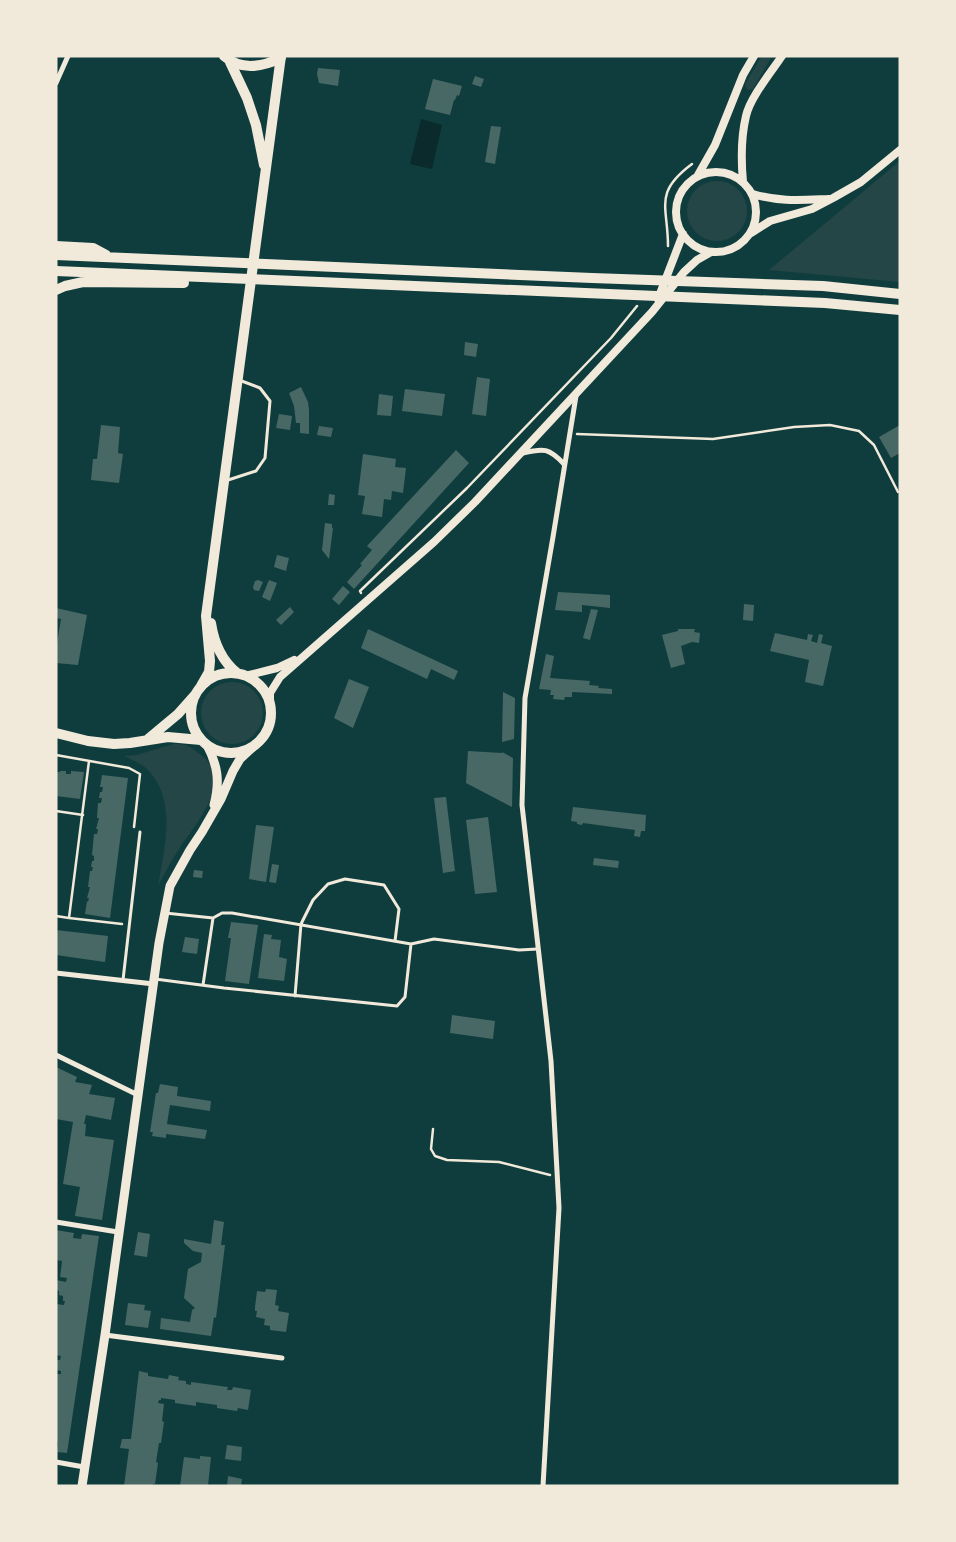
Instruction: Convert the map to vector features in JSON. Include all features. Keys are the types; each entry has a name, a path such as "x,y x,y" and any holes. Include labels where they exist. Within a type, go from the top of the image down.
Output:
{"main road":[{"path":"227,59 253,66 267,64 281,57"},
{"path":"145,740 169,722 194,696 209,672 210,661 206,616 281,57"},
{"path":"227,59 247,98 256,125 266,174"},
{"path":"56,246 93,248 109,257"},
{"path":"56,255 823,286 900,294"},
{"path":"56,271 825,303 900,310"},
{"path":"56,290 83,282 208,283 232,279"},
{"path":"82,1486 164,913 170,886 221,799 240,759 261,740 269,726 271,716 270,705 264,690 252,679 229,666 216,646 210,615 210,584"},
{"path":"201,686 213,677 225,673 241,674"},
{"path":"194,696 191,710 194,728 215,761 218,774 217,794 212,815"},
{"path":"56,733 88,741 114,744 130,744 168,737 204,743 226,753 242,752 253,747"}],"street":[{"path":"56,83 68,56"},
{"path":"698,176 715,145 743,75 754,56"},
{"path":"743,182 742,155 746,114 762,85 782,56"},
{"path":"750,233 770,221 812,209 862,182 900,150"},
{"path":"710,172 722,172 733,175 743,182 752,194 756,207 756,221 743,242 723,252 711,252 700,249 690,243 682,234 677,222 676,208 680,195 687,184 698,176 710,172"},
{"path":"752,194 770,199 833,198"},
{"path":"652,312 682,234"},
{"path":"270,705 270,692 274,684 304,654 434,542 523,453 576,396 652,312 684,272 697,260 711,252"},
{"path":"543,1486 559,1208 551,1061 522,805 525,698 554,537 568,434 576,396"},
{"path":"523,453 543,449 555,454 564,464"},
{"path":"241,674 277,668 304,654"},
{"path":"56,973 123,981 154,982"},
{"path":"56,1055 139,1095"},
{"path":"56,1222 118,1232"},
{"path":"105,1335 282,1358"},
{"path":"56,1462 84,1467"}],"lane":[{"path":"224,481 256,470 265,458 270,401 260,388 238,380"},
{"path":"123,981 140,832"},
{"path":"295,996 301,924 313,900 328,884 345,879 384,886 399,909 396,941"},
{"path":"164,913 213,918 222,913 232,913 411,944 434,939 519,950 539,949"},
{"path":"203,985 213,918"},
{"path":"154,982 203,985 397,1006 405,997 411,944"}],"path":[{"path":"664,253 668,245 665,220 667,194 673,180 692,164"},
{"path":"365,602 360,591 481,474 611,338 640,301"},
{"path":"568,434 713,439 794,427 830,425 860,430 874,445 898,492"},
{"path":"56,755 129,768 140,774 133,830"},
{"path":"69,918 84,815 89,760"},
{"path":"56,811 84,815"},
{"path":"56,916 122,925 123,915"},
{"path":"433,1129 431,1149 435,1156 448,1160 499,1162 558,1177"}],"shaded area":[{"path":"762,56 772,56 753,89 749,90 745,84"},
{"path":"421,119 442,125 432,169 410,164"},
{"path":"900,161 900,282 769,270"},
{"path":"711,181 723,181 739,189 745,199 747,211 745,223 739,233 723,241 711,241 695,233 687,217 687,205 695,189"},
{"path":"232,682 244,684 254,691 261,701 263,713 261,725 254,735 244,742 232,744 220,742 210,735 203,725 201,713 203,701 210,691 220,684"},
{"path":"173,744 185,745 191,748 211,765 214,776 214,788 210,801 158,886 166,828 163,798 150,772 141,764 124,756 137,755"}],"building":[{"path":"318,68 340,70 338,86 319,83"},
{"path":"475,76 484,79 481,87 472,84"},
{"path":"433,79 462,86 459,96 457,95 454,100 450,115 425,109"},
{"path":"491,126 501,127 495,164 485,162"},
{"path":"465,342 478,344 476,357 464,355"},
{"path":"477,377 490,379 486,416 472,414"},
{"path":"301,387 308,402 309,434 300,433 300,423 296,423 294,406 289,393"},
{"path":"405,389 445,394 442,416 402,411"},
{"path":"379,394 393,396 391,416 377,415"},
{"path":"279,414 292,416 290,430 276,428"},
{"path":"101,425 120,427 118,453 123,454 119,483 91,480 93,459 97,459"},
{"path":"900,425 900,453 891,458 879,437"},
{"path":"319,426 333,428 331,437 317,435"},
{"path":"456,450 469,463 354,589 347,582 372,550 367,546"},
{"path":"363,454 396,459 395,467 406,468 403,493 392,491 391,500 384,499 382,517 362,514 365,496 358,495"},
{"path":"329,494 335,495 334,505 328,505"},
{"path":"325,523 332,524 333,528 329,559 322,550"},
{"path":"277,555 289,558 286,571 274,567"},
{"path":"269,580 277,583 270,601 262,597"},
{"path":"255,581 263,582 259,591 254,590 253,587"},
{"path":"343,586 350,592 339,605 332,599"},
{"path":"558,592 610,595 610,608 582,605 582,612 555,610"},
{"path":"744,604 754,605 753,621 743,620"},
{"path":"290,607 294,612 281,625 276,620"},
{"path":"56,608 87,615 78,665 56,663 56,649 61,619 56,618"},
{"path":"591,609 598,610 590,640 583,638"},
{"path":"368,629 458,671 454,680 431,669 427,679 361,648"},
{"path":"678,629 695,629 694,632 700,633 699,643 692,642 681,646 685,664 671,668 662,635 678,631"},
{"path":"775,633 807,640 808,634 813,635 811,641 817,643 819,634 823,635 821,643 832,646 823,686 805,682 809,660 770,651"},
{"path":"546,654 554,656 550,678 590,681 589,685 612,689 612,694 572,692 572,697 565,697 564,700 553,699 554,695 550,695 551,690 539,689"},
{"path":"349,679 369,687 353,728 334,718"},
{"path":"503,692 515,698 514,739 502,742"},
{"path":"468,751 502,752 513,758 512,807 466,783"},
{"path":"66,771 66,774 71,774 71,771 84,772 80,799 56,796 56,772"},
{"path":"102,775 128,778 110,918 85,914 89,898 87,898 90,887 88,887 90,871 92,871 93,867 91,867 92,861 94,861 94,856 92,855 94,834 97,834 98,829 96,829 99,818 97,818 98,803 101,803 102,798 99,798 103,787 100,787"},
{"path":"446,797 455,871 443,873 434,798"},
{"path":"573,807 646,815 645,831 641,831 640,837 634,836 635,830 583,823 582,825 577,824 577,822 571,821"},
{"path":"488,817 497,892 475,894 466,820"},
{"path":"256,825 274,827 266,882 249,879"},
{"path":"594,858 619,861 618,868 593,865"},
{"path":"272,864 279,865 276,883 269,882"},
{"path":"194,870 203,871 202,878 193,877"},
{"path":"231,922 258,925 249,984 225,981 231,938 228,938"},
{"path":"56,930 108,936 105,962 56,955"},
{"path":"264,934 272,935 271,939 281,940 279,957 287,959 284,981 258,978"},
{"path":"185,937 199,939 197,954 182,952"},
{"path":"452,1015 495,1021 493,1039 450,1033"},
{"path":"56,1067 77,1077 75,1082 92,1085 89,1094 115,1098 111,1120 86,1115 84,1124 86,1124 85,1136 114,1140 102,1220 75,1216 80,1187 63,1184 73,1122 56,1119"},
{"path":"160,1084 178,1087 177,1096 211,1101 210,1111 170,1105 167,1124 207,1130 205,1139 166,1134 166,1138 152,1136 153,1132 150,1132 156,1093 158,1093"},
{"path":"214,1220 224,1222 221,1245 225,1245 216,1318 214,1317 211,1336 160,1329 161,1318 190,1322 192,1310 195,1308 184,1298 188,1269 201,1262 202,1253 193,1251 184,1243 184,1239 211,1244"},
{"path":"56,1230 74,1233 73,1238 81,1239 82,1234 99,1236 67,1453 57,1452 58,1442 56,1441 56,1374 61,1374 61,1371 56,1370 56,1360 60,1360 61,1356 56,1355 56,1304 64,1305 65,1301 63,1301 63,1296 59,1295 59,1291 56,1290 56,1280 66,1282 67,1278 60,1277 62,1261 56,1260"},
{"path":"138,1232 150,1234 147,1257 134,1255"},
{"path":"266,1289 277,1290 275,1305 279,1306 278,1311 289,1313 286,1332 270,1330 270,1326 264,1325 265,1319 256,1317 257,1291 265,1292"},
{"path":"128,1303 145,1305 144,1310 151,1311 148,1328 125,1325"},
{"path":"139,1371 148,1373 148,1376 168,1379 169,1375 179,1377 178,1380 186,1381 186,1384 191,1385 191,1382 228,1387 227,1390 232,1390 233,1387 251,1390 248,1410 238,1408 237,1411 217,1408 217,1405 196,1402 196,1406 175,1403 175,1400 161,1398 158,1403 164,1404 162,1421 164,1422 156,1462 158,1463 155,1484 152,1486 124,1486 129,1449 120,1448 122,1439 131,1439"},
{"path":"227,1445 242,1447 241,1461 225,1459"},
{"path":"200,1456 211,1457 208,1486 180,1486 184,1457 200,1459"},
{"path":"228,1476 242,1479 241,1486 227,1486"}]}
